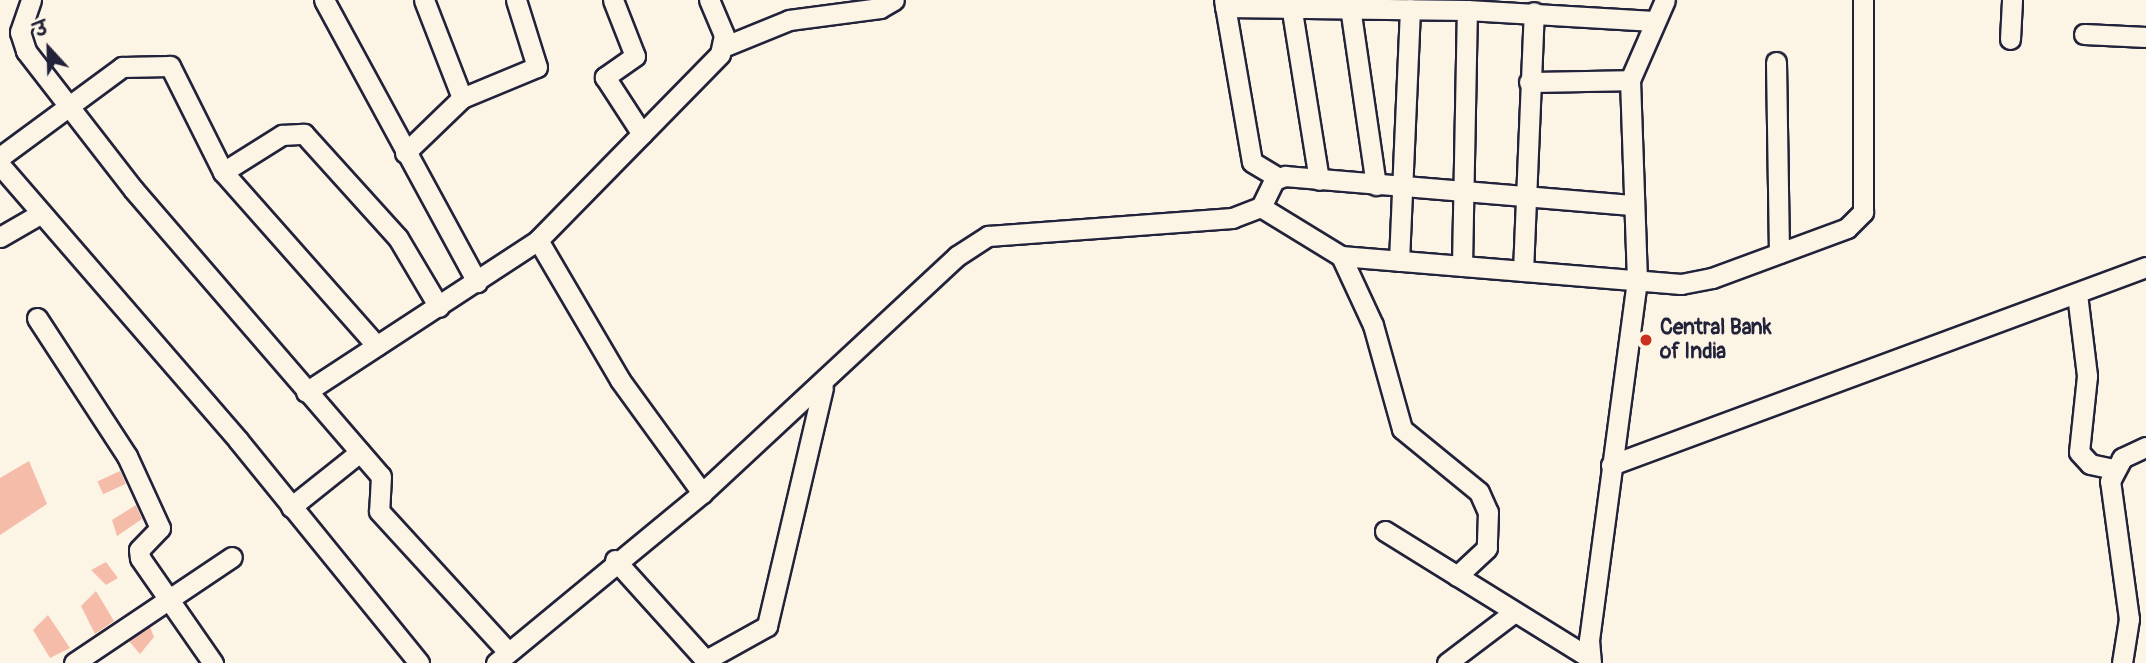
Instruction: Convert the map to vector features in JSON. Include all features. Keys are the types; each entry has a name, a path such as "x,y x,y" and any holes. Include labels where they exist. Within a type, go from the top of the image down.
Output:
{"street":[{"path":"31,0 22,41 67,104 306,392 381,476 379,511 502,658 615,560 702,494 824,387 957,256 988,236 1232,218 1261,207 1277,177"},
{"path":"324,0 477,282"},
{"path":"424,0 462,98"},
{"path":"405,153 462,98 537,67 516,0"},
{"path":"613,0 635,56 605,77 642,134"},
{"path":"709,0 723,47"},
{"path":"306,392 538,240 723,47 805,8 880,8 894,0"},
{"path":"1385,531 1591,661 1611,465 1637,280 1630,80 1665,0"},
{"path":"1261,207 1341,256 1637,280 1700,282 1847,228 1863,212 1863,0"},
{"path":"2010,39 2012,0"},
{"path":"1634,205 1465,195 1277,177 1252,162 1224,3 1534,12 1563,7 1654,21"},
{"path":"1292,5 1319,180"},
{"path":"1338,5 1376,185"},
{"path":"1399,261 1410,9"},
{"path":"1462,266 1466,10"},
{"path":"1523,271 1529,200 1529,82 1534,12"},
{"path":"2084,34 2146,37"},
{"path":"1776,62 1779,253"},
{"path":"0,157 67,104 130,64 170,66 223,172 377,346"},
{"path":"1529,82 1630,80"},
{"path":"223,172 282,135 303,134 398,239 439,307"},
{"path":"0,165 419,663"},
{"path":"0,237 40,214"},
{"path":"538,240 620,380 702,494"},
{"path":"1341,256 1373,325 1402,429 1479,492 1488,512 1487,548 1457,576"},
{"path":"1611,465 2146,267"},
{"path":"2077,294 2087,376 2079,452 2090,464 2113,469 2146,447"},
{"path":"37,318 140,482 160,531 138,554 213,663"},
{"path":"615,560 707,662 766,626 824,387"},
{"path":"291,508 360,452"},
{"path":"2113,469 2129,619 2122,663"},
{"path":"74,663 232,557"},
{"path":"1447,663 1513,613"}],"building":[{"path":"29,461 47,504 0,535 0,478"},
{"path":"120,471 126,484 103,494 97,482"},
{"path":"136,505 142,519 117,536 112,520"},
{"path":"106,562 118,578 106,585 91,570"},
{"path":"96,591 114,621 95,634 81,606"},
{"path":"48,615 70,648 50,658 33,630"},
{"path":"150,627 154,637 140,654 129,641"}],"place":[{"name":"Central Bank of India","path":"1646,340"}]}
